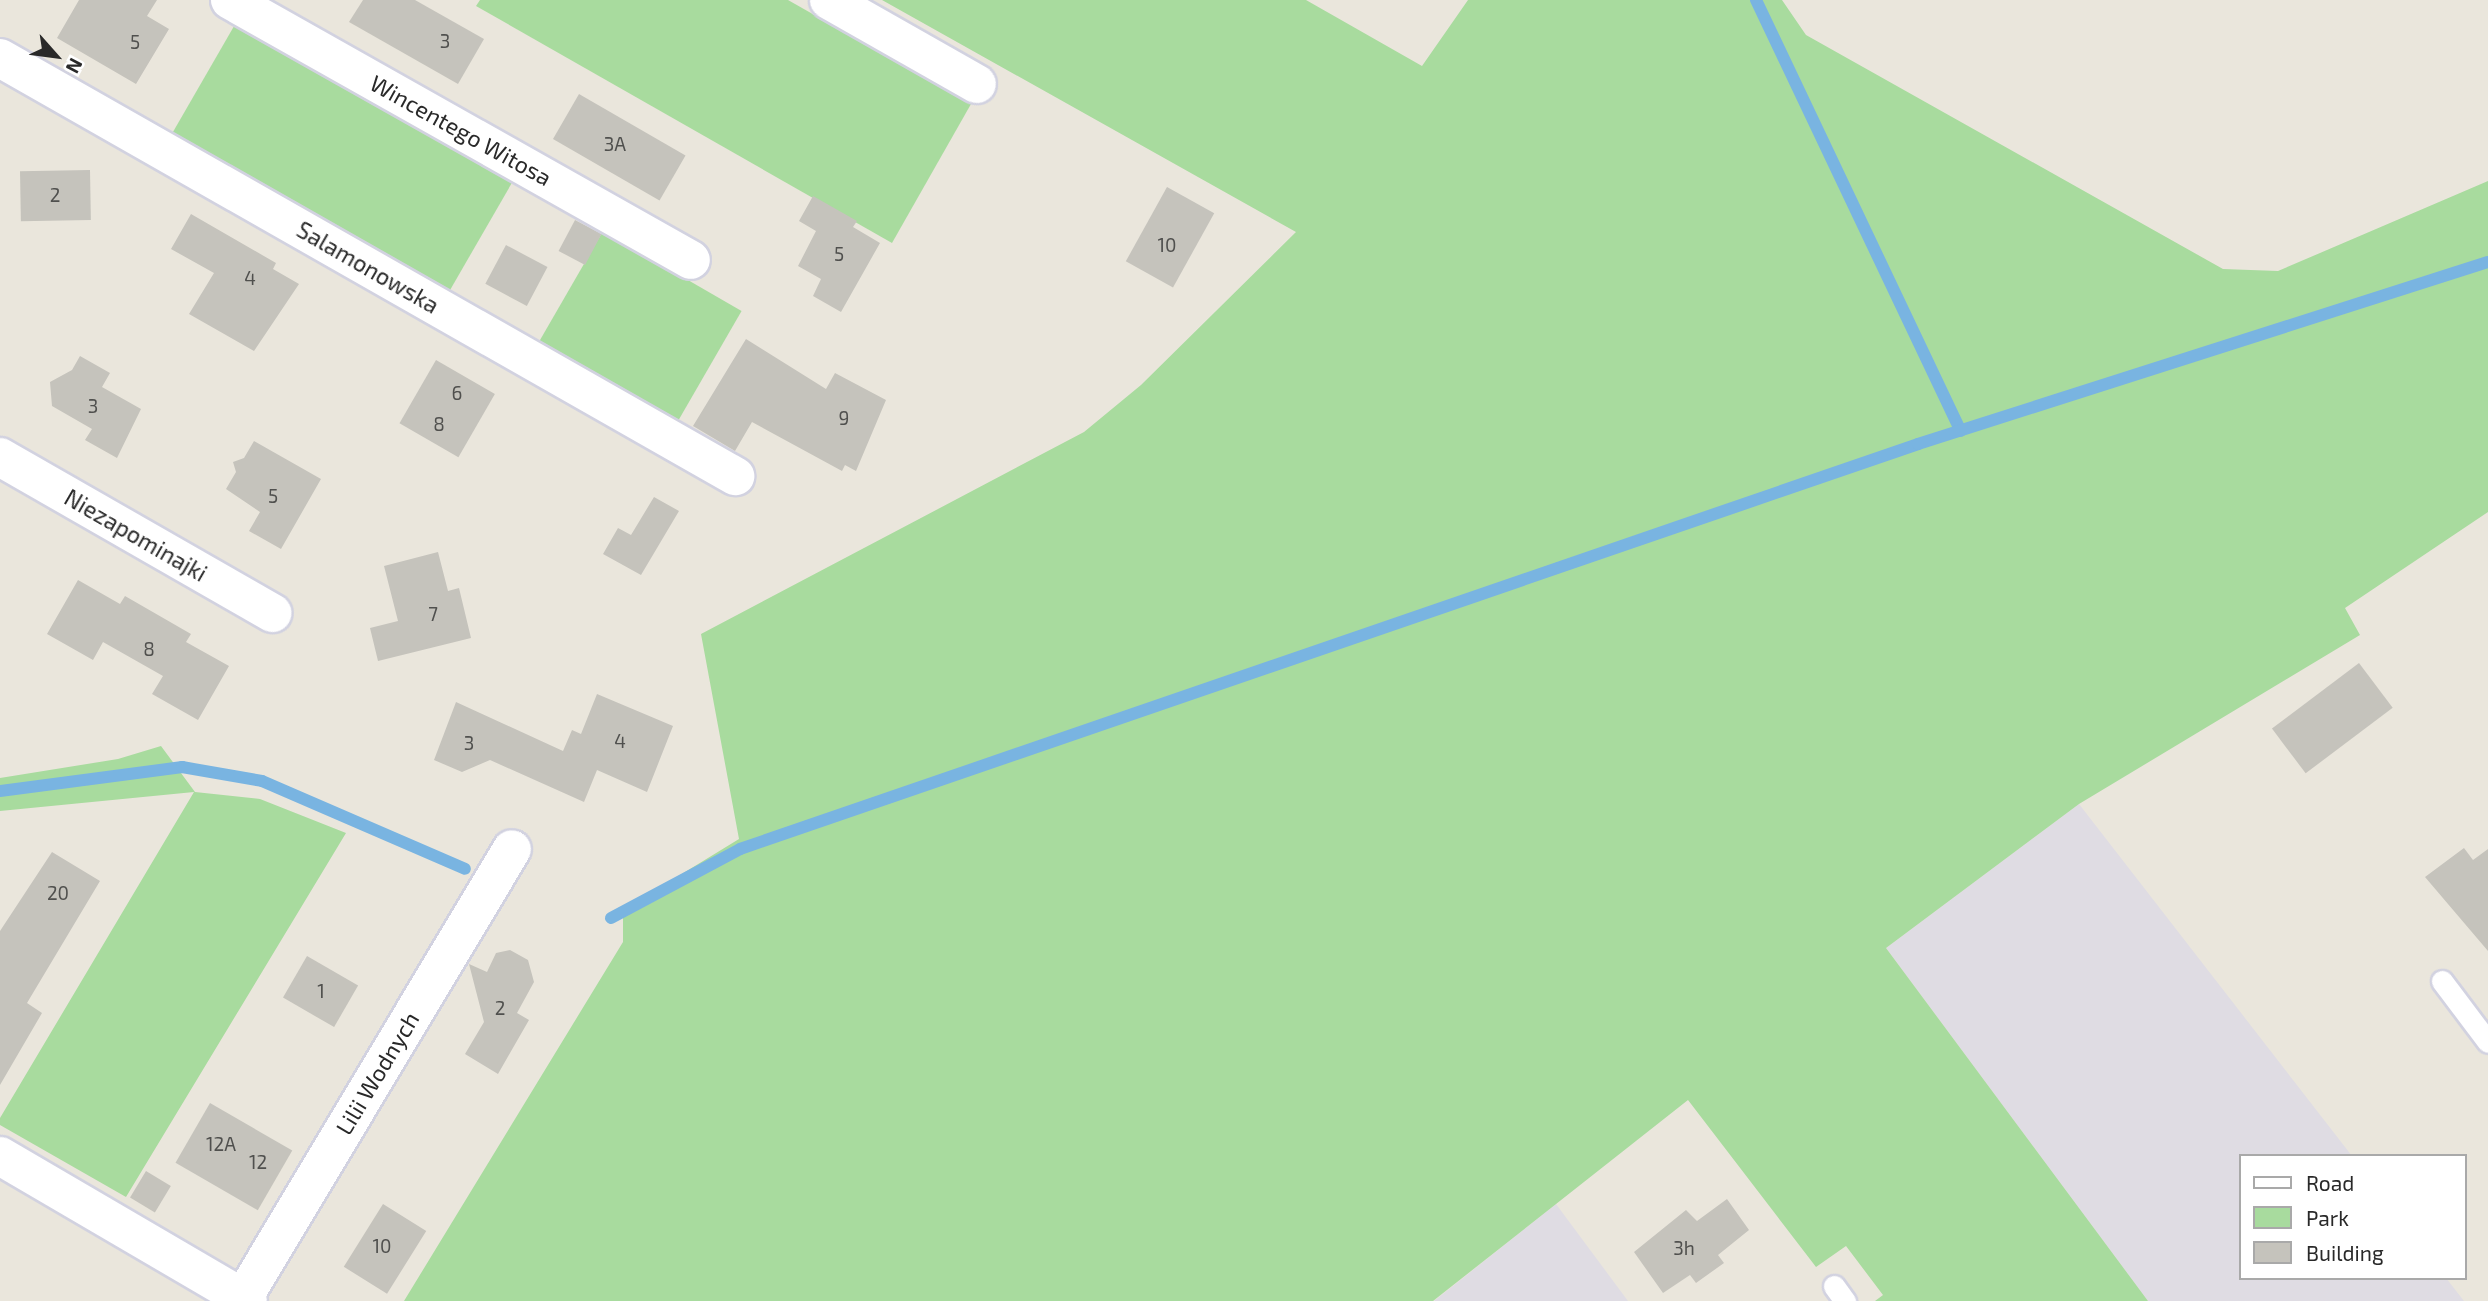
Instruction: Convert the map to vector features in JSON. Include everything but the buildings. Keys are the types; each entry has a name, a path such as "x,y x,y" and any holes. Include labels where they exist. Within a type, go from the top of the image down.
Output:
{"street":[{"name":"Wincentego Witosa","path":"230,0 691,260"},
{"path":"829,0 977,84"},
{"name":"Salamonowska","path":"0,58 735,475"},
{"name":"Niezapominajki","path":"0,457 272,613"},
{"name":"Lilii Wodnych","path":"246,1300 512,849"},
{"path":"0,1156 246,1300"}],"lane":[{"path":"2442,981 2488,1042"}],"shaded area":[{"path":"2079,804 2350,1154 2240,1154 2240,1280 2448,1280 2464,1301 2148,1301 1886,948"},
{"path":"1556,1204 1628,1301 1434,1301"}],"green space":[{"path":"480,0 788,0 971,104 892,243 476,6"},
{"path":"882,0 1306,0 1422,66 1468,0 1782,0 1806,35 2223,269 2278,271 2488,181 2488,512 2345,608 2360,635 2079,804 1886,948 2148,1301 1875,1301 1883,1295 1846,1246 1816,1267 1688,1100 1433,1301 404,1301 623,942 623,910 739,839 701,634 1084,432 1141,385 1296,232"},
{"path":"237,21 513,180 448,294 172,134"},
{"path":"603,231 742,311 676,425 537,345"},
{"path":"161,746 195,792 260,799 346,833 126,1197 0,1125 0,1118 194,792 0,811 0,778 118,759"}],"waterway":[{"path":"1756,0 1961,431"},
{"path":"611,918 740,849 1918,444 2488,262"},
{"path":"0,791 182,767 262,781 465,869"}]}
